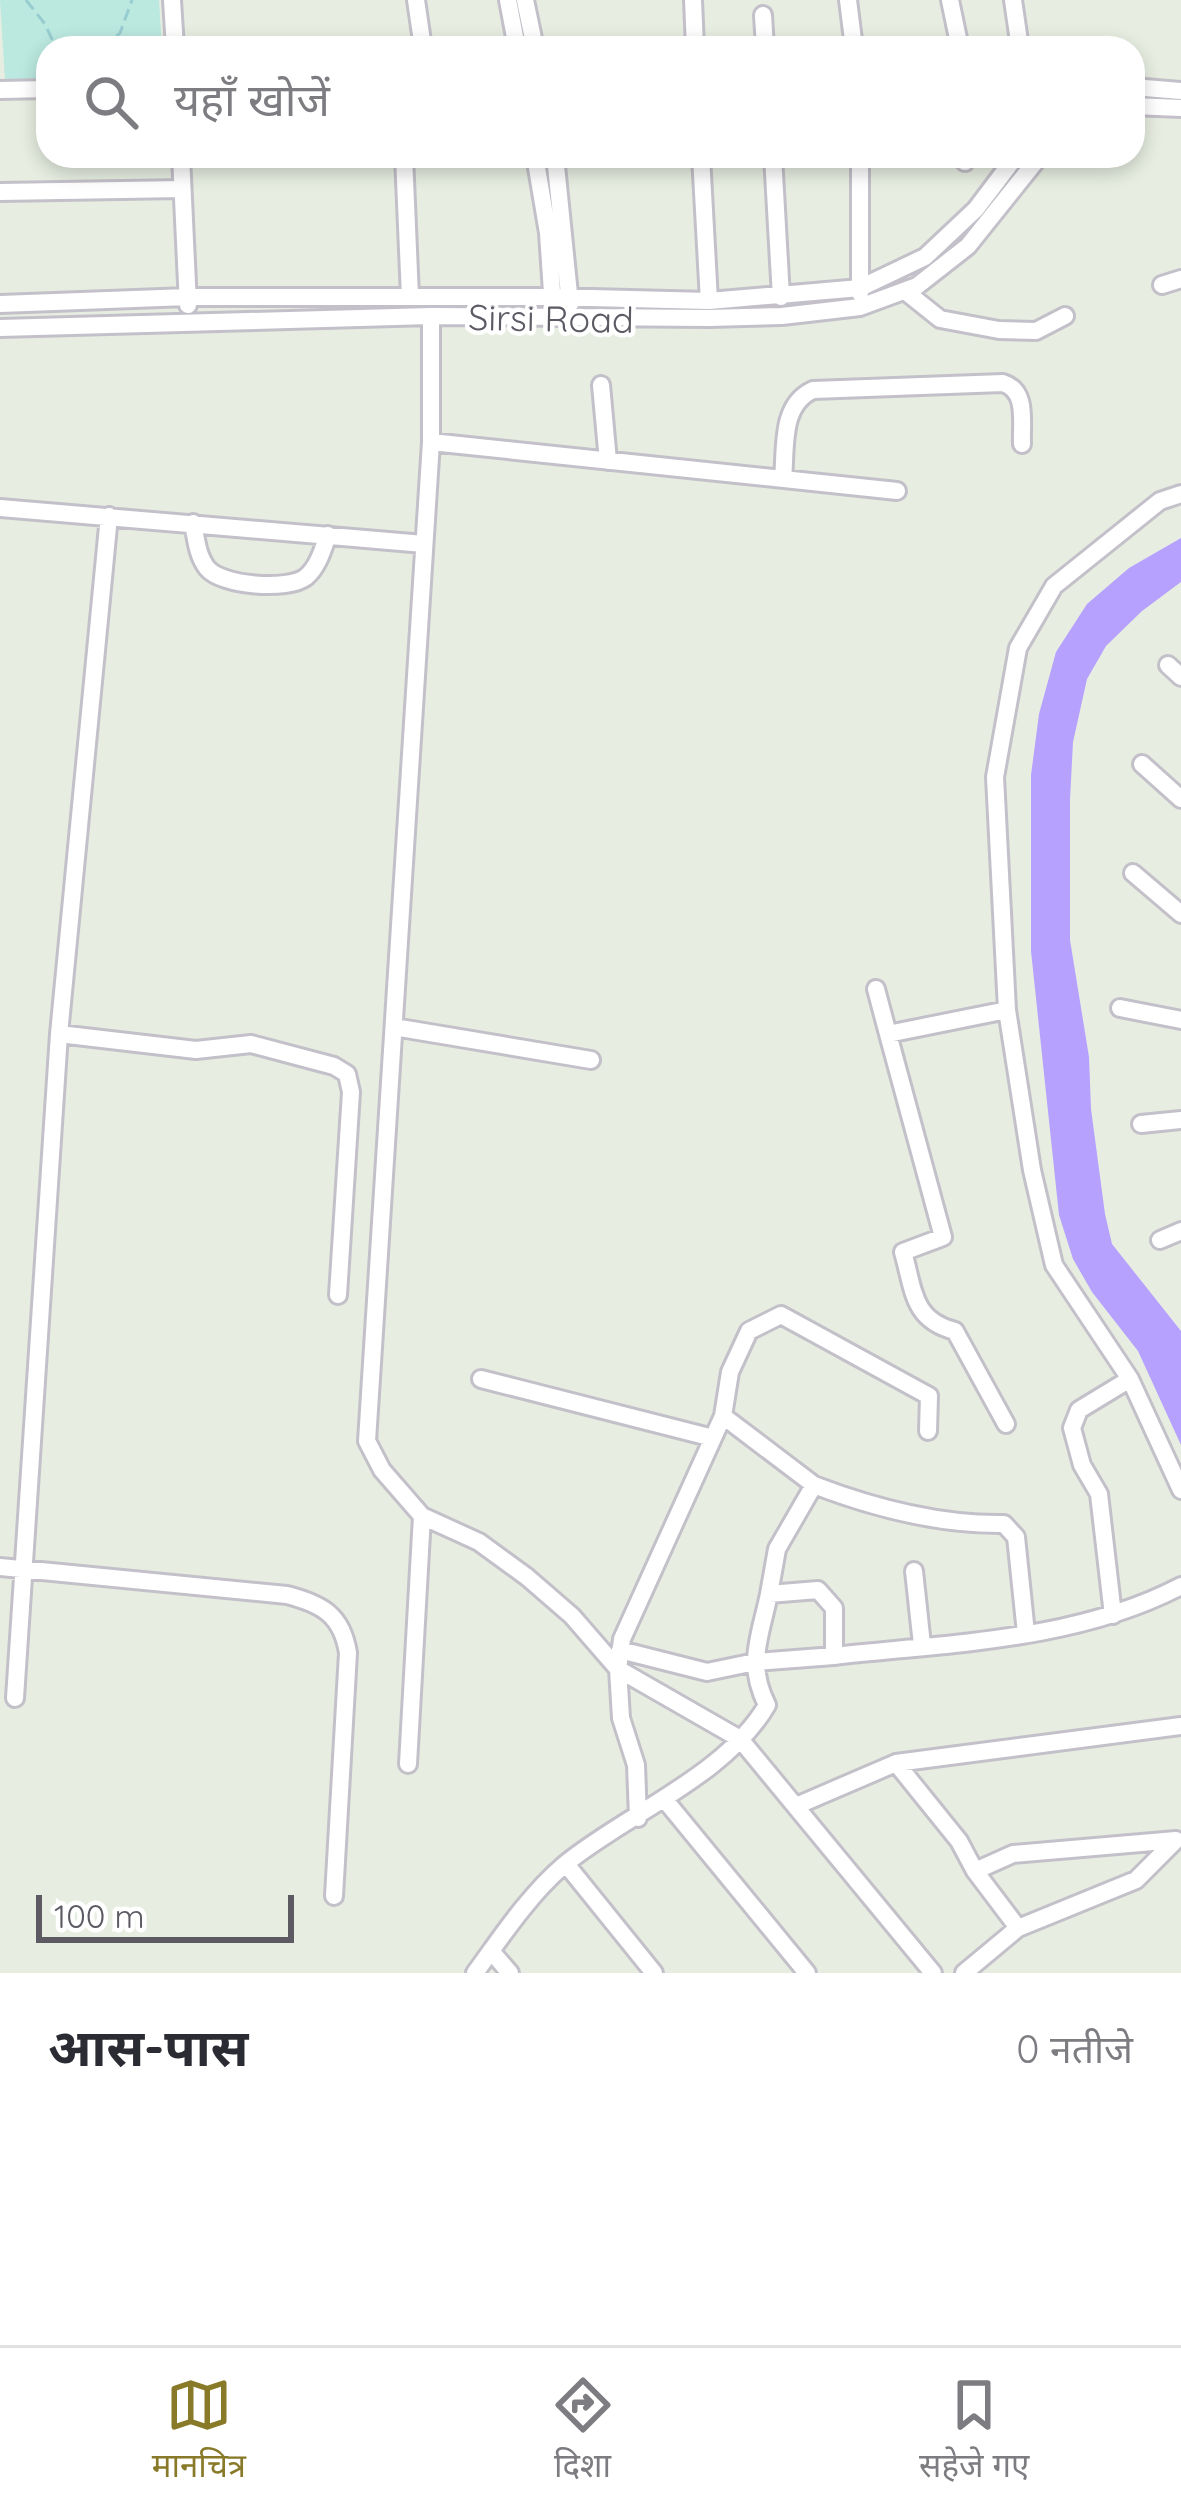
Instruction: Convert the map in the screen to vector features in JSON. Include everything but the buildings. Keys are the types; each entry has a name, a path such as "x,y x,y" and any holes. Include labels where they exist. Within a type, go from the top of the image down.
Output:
{"street":[{"path":"172,0 174,36"},
{"path":"416,0 421,36"},
{"path":"508,0 515,36"},
{"path":"525,0 532,36"},
{"path":"693,0 694,36"},
{"path":"848,0 852,36"},
{"path":"950,0 958,36"},
{"path":"1013,0 1018,36"},
{"path":"763,15 764,36"},
{"path":"1145,88 1181,91"},
{"path":"0,90 36,89"},
{"path":"1145,107 1181,109"},
{"path":"181,168 189,322"},
{"path":"405,168 410,297"},
{"path":"537,168 561,297"},
{"path":"556,168 563,320"},
{"path":"702,168 709,301"},
{"path":"774,168 781,297"},
{"path":"860,168 860,298"},
{"name":"Sirsi Road","path":"0,304 188,297 860,298 925,257 976,209 1007,168"},
{"name":"Sirsi Road","path":"0,328 431,316 563,320 782,316 917,286 968,246 1030,168"},
{"path":"0,192 182,189"},
{"path":"1162,285 1181,279"},
{"path":"905,291 940,319 999,330 1036,331 1065,316"},
{"path":"431,316 431,442 367,1441 382,1470 422,1516 479,1542 527,1577 619,1660 740,1739 933,1973"},
{"path":"783,479 789,412 802,395 813,390 1003,383 1013,386 1021,397 1022,444"},
{"path":"601,386 608,460"},
{"path":"431,442 897,491"},
{"path":"1181,494 1160,501 1054,586 1018,648 994,777 1007,1010 1032,1170 1054,1265 1130,1379 1181,1490"},
{"path":"0,508 424,544"},
{"path":"15,1698 59,1034 109,516"},
{"path":"193,523 208,570 227,580 258,584 300,581 315,566 328,535"},
{"path":"1142,764 1181,799"},
{"path":"1133,873 1181,914"},
{"path":"876,989 943,1237 903,1252 920,1311 937,1326 956,1331 1006,1424"},
{"path":"1120,1008 1181,1020"},
{"path":"888,1034 1007,1010"},
{"path":"394,1027 592,1060"},
{"path":"59,1034 196,1050 251,1044 334,1066 347,1074 351,1092 338,1295"},
{"path":"1141,1124 1181,1120"},
{"path":"1160,1240 1181,1231"},
{"path":"638,1818 636,1765 621,1718 619,1660 724,1416 730,1372 748,1331 781,1316 928,1396 928,1431"},
{"path":"481,1379 713,1438"},
{"path":"1113,1616 1099,1494 1082,1465 1072,1428 1079,1410 1130,1379"},
{"path":"724,1416 814,1485 875,1509 1004,1524 1016,1537 1026,1633"},
{"path":"475,1973 566,1864 665,1800 754,1727 767,1706 754,1680 754,1662 777,1549 814,1485"},
{"path":"407,1764 422,1516"},
{"path":"0,1567 287,1595 331,1613 344,1628 348,1653 334,1896"},
{"path":"914,1571 922,1646"},
{"path":"619,1660 707,1672 754,1662 1026,1633 1113,1616 1181,1586"},
{"path":"769,1594 818,1590 834,1608 834,1656"},
{"path":"796,1806 896,1763 1181,1726"},
{"path":"896,1763 959,1841 1018,1928"},
{"path":"665,1800 807,1973"},
{"path":"975,1871 1013,1854 1179,1838"},
{"path":"964,1973 1018,1928 1136,1880 1179,1838"},
{"path":"566,1864 655,1973"},
{"path":"491,1951 510,1973"}],"path":[{"path":"26,0 50,36"},
{"path":"117,36 132,0"}],"shaded area":[{"path":"0,0 159,0 161,36 36,36 36,79 5,80"},
{"path":"1181,538 1181,582 1106,646 1087,679 1073,742 1070,940 1089,1057 1105,1214 1112,1244 1181,1331 1181,1445 1138,1351 1073,1259 1059,1215 1031,951 1031,775 1039,714 1056,652 1087,604 1129,568"}]}
